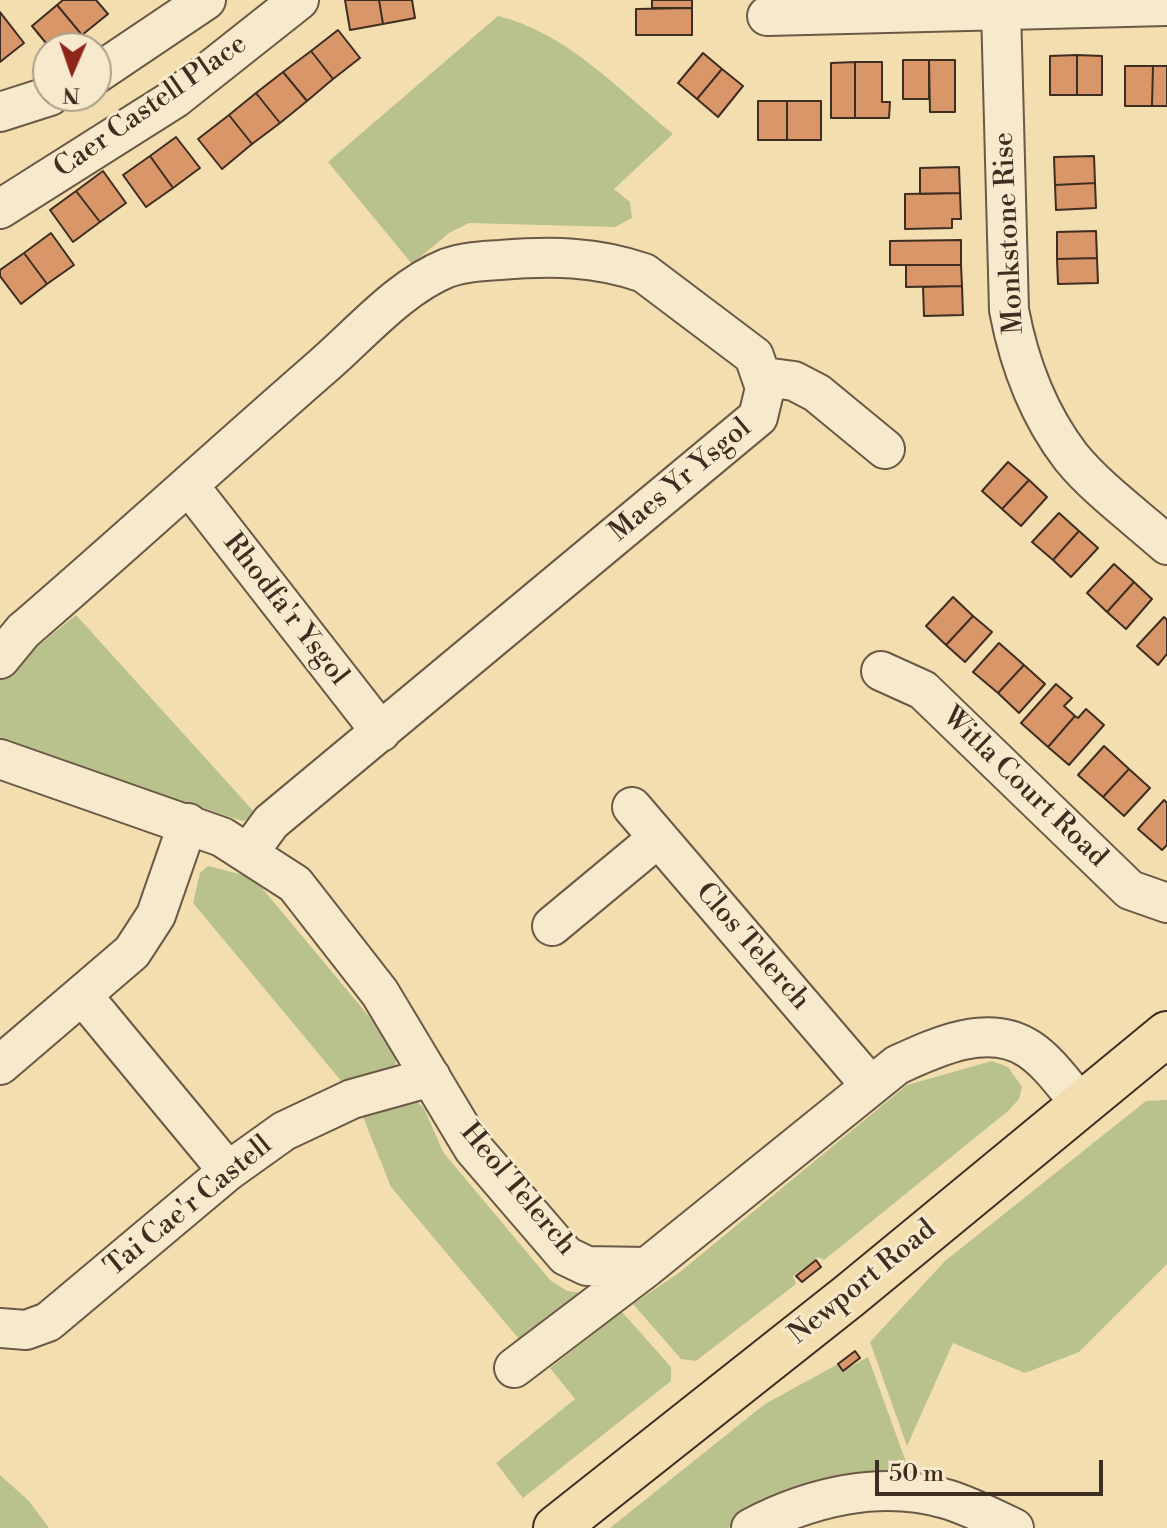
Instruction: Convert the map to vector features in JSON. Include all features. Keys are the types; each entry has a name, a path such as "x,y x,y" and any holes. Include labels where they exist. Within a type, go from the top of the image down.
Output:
{"main road":[{"name":"Newport Road","path":"556,1528 849,1296 1167,1034"}],"street":[{"name":"Caer Castell Place","path":"112,63 206,0"},
{"name":"Caer Castell Place","path":"0,209 174,99 299,0"},
{"path":"767,16 1167,6"},
{"name":"Monkstone Rise","path":"1001,9 1009,310 1016,344 1040,406 1073,459 1167,545"},
{"path":"0,112 32,102"},
{"path":"0,659 23,631 416,285 450,267 470,262 578,257 644,273 754,356 764,377 794,381 817,393 885,449"},
{"name":"Maes Yr Ysgol","path":"249,852 271,822 758,417 764,403 764,377"},
{"name":"Rhodfa'r Ysgol","path":"190,487 381,732"},
{"name":"Witla Court Road","path":"881,671 923,690 1130,890 1167,903"},
{"name":"Heol Telerch","path":"0,759 188,823 249,852 295,884 380,993 473,1148 566,1256 587,1266 647,1267"},
{"name":"Clos Telerch","path":"632,807 871,1086"},
{"path":"0,1065 132,952 148,931 163,899 188,823"},
{"path":"552,926 658,838"},
{"path":"83,996 228,1171"},
{"path":"514,1368 647,1267 897,1065 989,1036 1006,1038 1031,1050 1081,1104"},
{"name":"Tai Cae'r Castell","path":"0,1328 26,1330 48,1322 228,1171 284,1131 352,1099 431,1077"},
{"path":"751,1528 812,1501 875,1491 915,1493 950,1500 1014,1528"}],"green space":[{"path":"498,16 547,35 569,49 673,134 614,189 630,202 632,218 615,227 469,223 449,233 412,264 328,162"},
{"path":"76,615 256,814 244,821 236,819 0,740 0,677"},
{"path":"208,866 243,875 262,888 397,1050 395,1069 347,1088 193,903 200,873"},
{"path":"992,1061 1008,1067 1022,1087 1019,1099 1008,1111 824,1260 818,1257 793,1276 796,1284 696,1361 681,1359 633,1304 680,1272 907,1085"},
{"path":"410,1096 424,1108 443,1152 550,1280 567,1291 588,1294 524,1345 391,1187 363,1117"},
{"path":"1167,1100 1167,1264 1079,1352 1025,1373 953,1343 907,1446 870,1342 945,1261 1146,1101"},
{"path":"622,1312 671,1367 671,1381 523,1498 496,1463 575,1399 550,1368"},
{"path":"868,1357 906,1462 899,1479 737,1522 728,1528 610,1528 765,1404 838,1364 843,1371"},
{"path":"0,1475 29,1501 49,1528 0,1528"}],"building":[{"path":"63,0 96,0 108,14 86,32 80,32 57,5"},
{"path":"345,0 379,0 383,24 350,30"},
{"path":"379,0 412,0 415,18 383,24"},
{"path":"652,0 692,0 692,8 652,8"},
{"path":"57,5 80,32 37,32 32,26"},
{"path":"692,8 692,35 636,35 636,9"},
{"path":"0,12 24,43 0,62"},
{"path":"338,30 360,58 333,79 311,51"},
{"path":"311,51 333,79 307,101 283,72"},
{"path":"703,53 722,69 697,99 678,83"},
{"path":"1077,55 1102,56 1102,95 1077,95"},
{"path":"1077,55 1077,95 1050,95 1050,56"},
{"path":"903,60 929,60 929,99 903,99"},
{"path":"929,60 955,60 955,112 930,112"},
{"path":"855,62 855,118 831,118 831,63"},
{"path":"855,62 882,62 882,102 890,102 889,118 855,118"},
{"path":"1125,66 1153,66 1152,106 1125,106"},
{"path":"1153,66 1167,66 1167,106 1152,106"},
{"path":"722,69 743,86 718,117 697,99"},
{"path":"283,72 307,101 280,123 256,93"},
{"path":"256,93 280,123 252,144 229,115"},
{"path":"758,101 787,101 787,140 758,140"},
{"path":"787,101 821,101 821,140 787,140"},
{"path":"229,115 252,144 222,169 198,139"},
{"path":"176,137 200,168 173,188 150,156"},
{"path":"150,156 173,188 146,207 123,175"},
{"path":"1094,156 1095,183 1055,185 1054,157"},
{"path":"959,167 960,193 920,194 920,168"},
{"path":"103,171 126,203 100,222 76,191"},
{"path":"1095,183 1096,208 1056,210 1055,185"},
{"path":"76,191 100,222 73,242 50,210"},
{"path":"960,193 961,219 952,219 952,228 905,229 905,194"},
{"path":"1096,231 1097,258 1057,259 1057,232"},
{"path":"51,233 74,265 47,284 24,253"},
{"path":"961,240 961,265 890,265 890,241"},
{"path":"24,253 47,284 21,304 0,276 0,270"},
{"path":"1097,258 1098,283 1058,284 1057,259"},
{"path":"906,265 961,265 962,286 906,287"},
{"path":"962,286 963,315 924,316 923,287"},
{"path":"1008,462 1029,480 1002,509 982,491"},
{"path":"1029,480 1047,497 1021,526 1002,509"},
{"path":"1059,513 1079,531 1053,560 1032,542"},
{"path":"1079,531 1098,548 1071,577 1053,560"},
{"path":"1114,564 1134,582 1107,612 1087,593"},
{"path":"1134,582 1152,599 1126,629 1107,612"},
{"path":"953,597 973,616 946,645 926,626"},
{"path":"973,616 992,632 965,662 946,645"},
{"path":"1164,617 1167,620 1167,654 1158,665 1137,646"},
{"path":"999,643 1024,665 998,693 973,672"},
{"path":"1024,665 1045,684 1019,713 998,693"},
{"path":"1056,684 1072,698 1064,706 1075,716 1048,747 1021,723"},
{"path":"1086,709 1104,725 1069,765 1048,747 1075,716 1078,718"},
{"path":"1104,746 1129,769 1103,797 1078,775"},
{"path":"1129,769 1150,788 1124,816 1103,797"},
{"path":"1164,800 1167,803 1167,845 1162,850 1138,829"},
{"path":"816,1260 821,1267 802,1282 796,1276"},
{"path":"855,1351 860,1358 843,1371 838,1364"}]}
